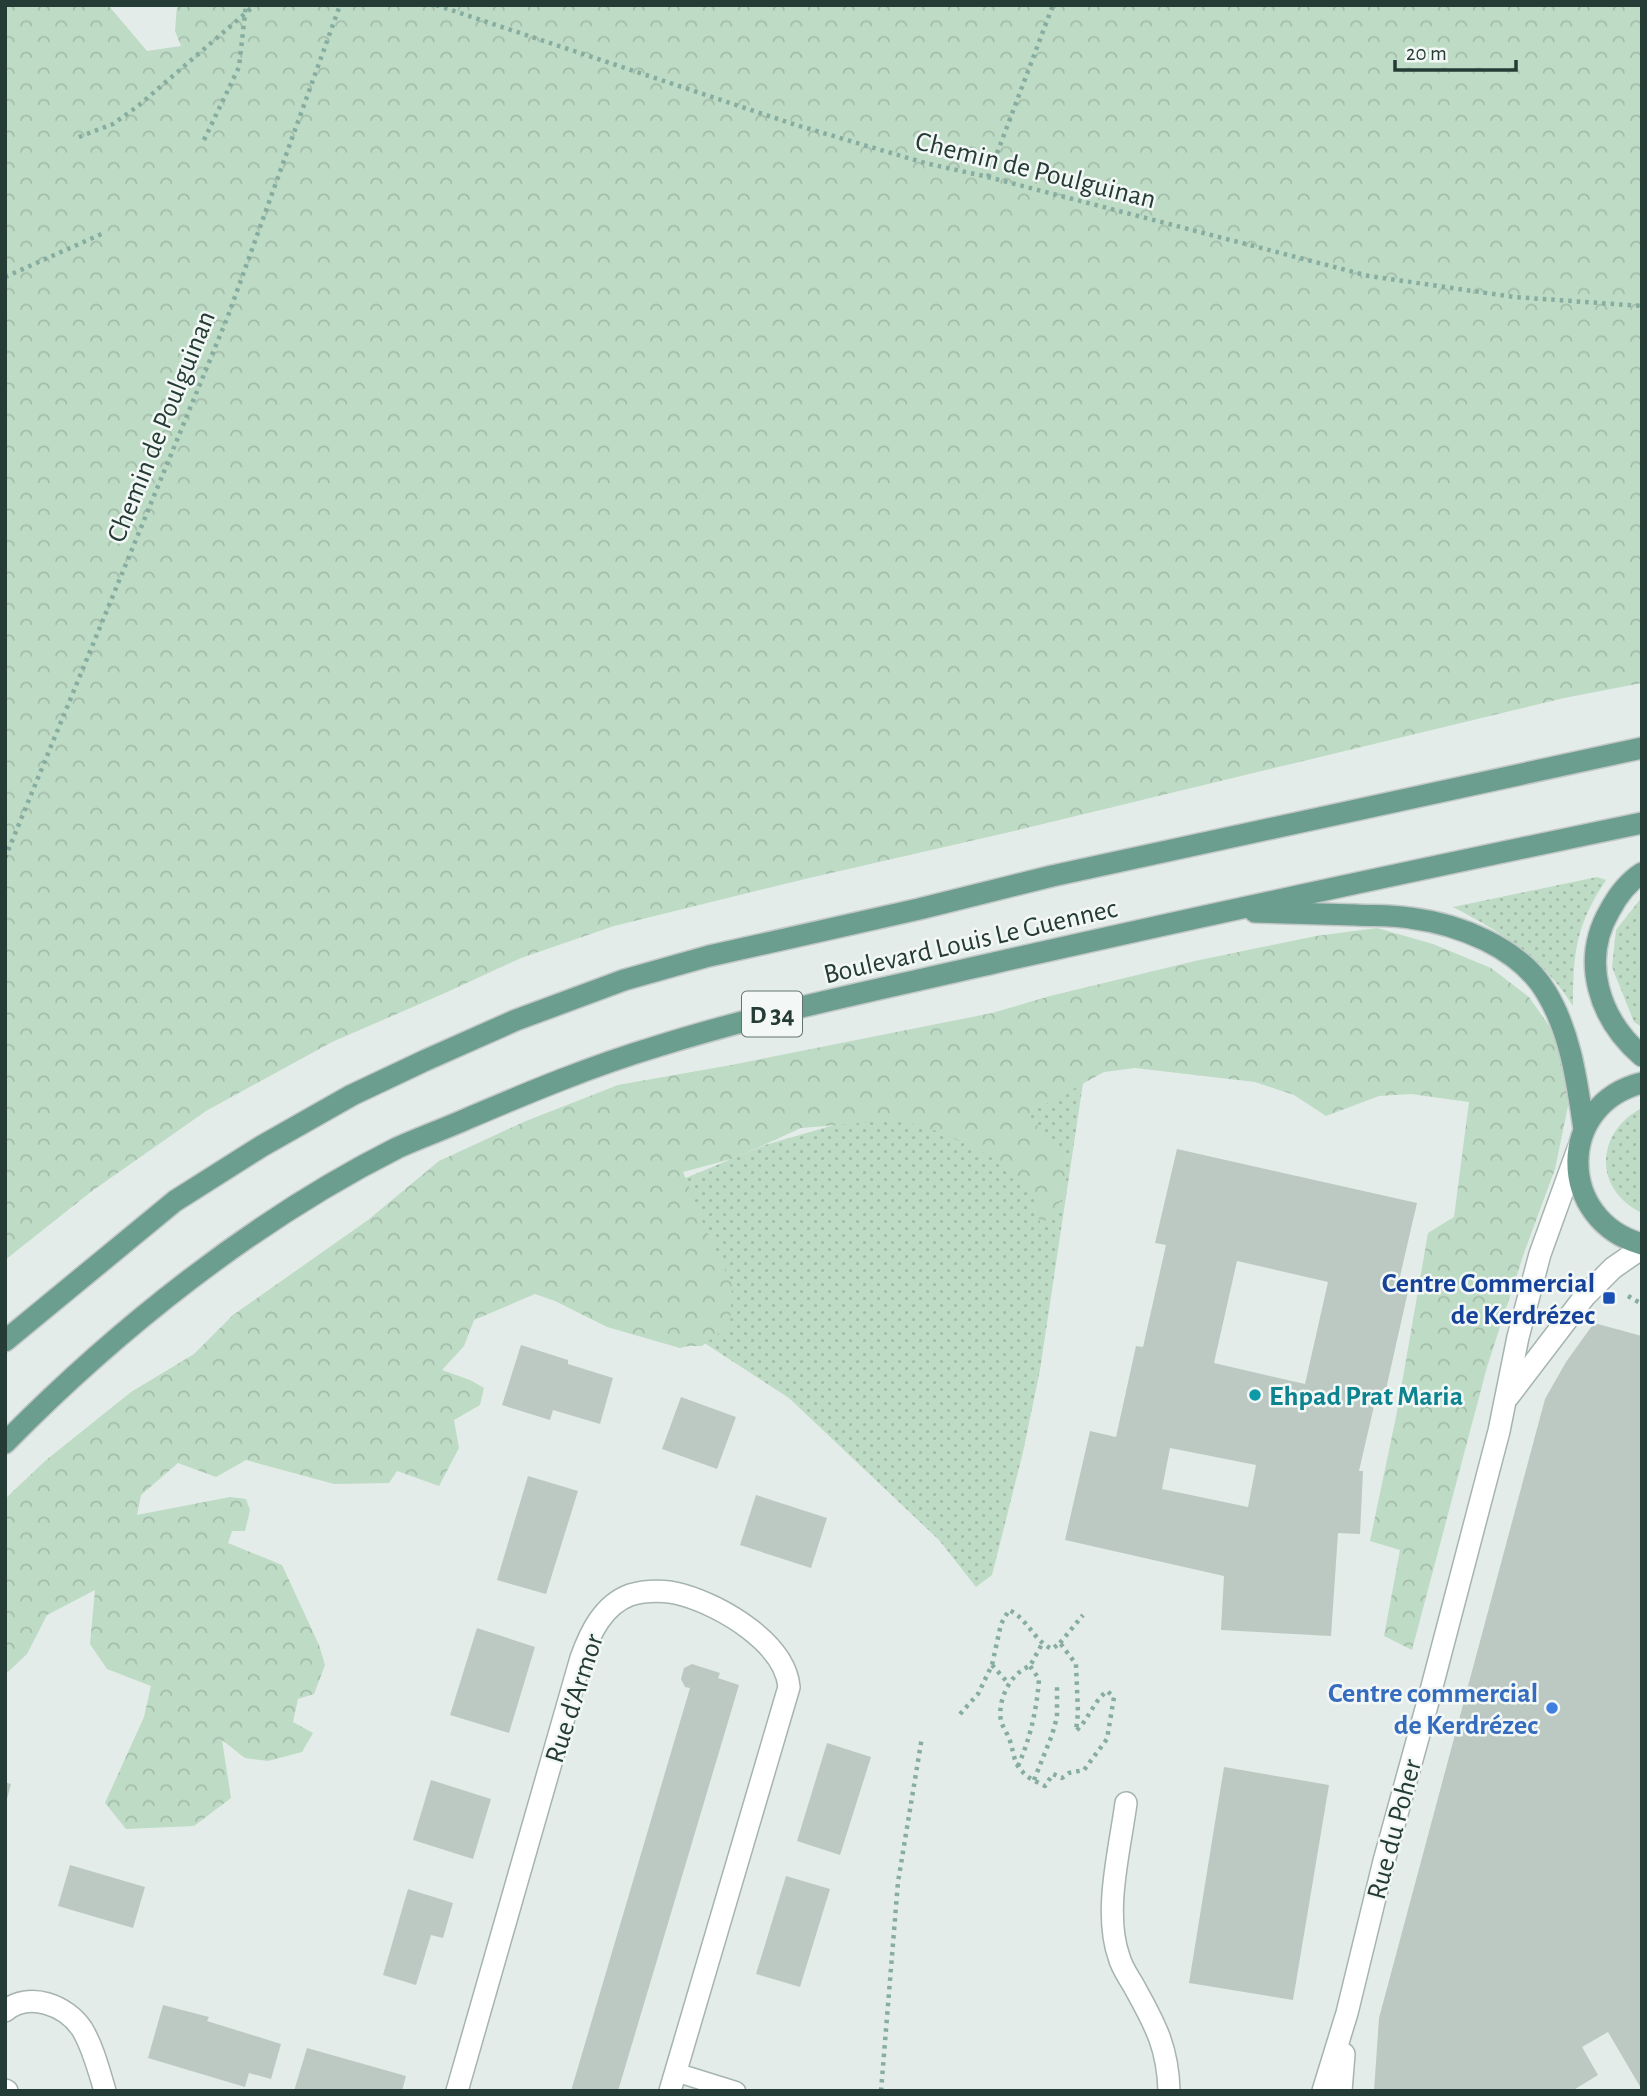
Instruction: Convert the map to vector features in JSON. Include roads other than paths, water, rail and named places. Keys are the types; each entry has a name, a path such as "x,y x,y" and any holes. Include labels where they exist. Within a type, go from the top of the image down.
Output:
{"main road":[{"name":"Boulevard Louis Le Guennec","path":"5,1341 175,1201 262,1146 352,1095 426,1060 516,1020 612,984 709,956 1052,877 1642,748"},
{"name":"Boulevard Louis Le Guennec","path":"5,1443 103,1351 236,1244 320,1191 399,1147 598,1066 656,1046 778,1012 1222,911 1642,822"},
{"path":"1642,873 1617,897 1605,919 1595,946 1595,962 1605,1009 1617,1031 1642,1056"},
{"path":"1222,911 1407,917 1455,928 1484,940 1526,968 1545,990 1559,1018 1570,1051 1581,1139 1577,1168 1587,1204 1598,1219 1613,1231 1642,1246"},
{"path":"1581,1139 1595,1111 1611,1096 1642,1083"}],"street":[{"name":"Rue du Poher","path":"1323,2091 1347,2013 1384,1861 1499,1431 1518,1337 1540,1254 1581,1139"},
{"name":"Rue du Poher","path":"1504,1402 1586,1296 1613,1268 1642,1246"},
{"name":"Rue d'Armor","path":"457,2091 590,1633 601,1616 616,1603 646,1591 682,1594 735,1620 773,1650 788,1676 789,1687 672,2081"},
{"path":"1126,1803 1114,1894 1113,1931 1119,1958 1155,2024 1164,2048 1169,2091"},
{"path":"5,2011 19,2003 38,2001 70,2016 82,2029 105,2091"},
{"name":"Rue du Poher","path":"1341,2091 1347,2013"}],"lane":[{"path":"672,2081 736,2091"}],"place":[{"name":"Centre Commercial de Kerdrézec","path":"1609,1298"},
{"name":"Ehpad Prat Maria","path":"1255,1395"},
{"name":"Centre commercial de Kerdrézec","path":"1552,1708"}]}
